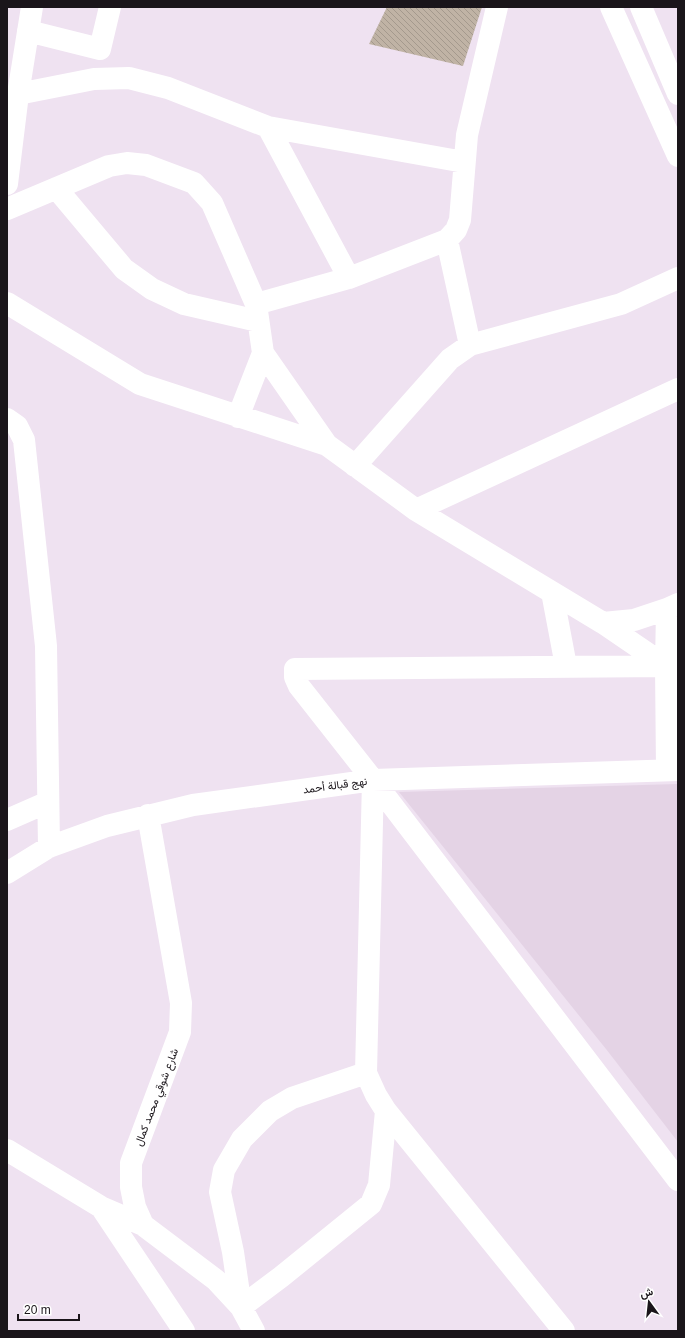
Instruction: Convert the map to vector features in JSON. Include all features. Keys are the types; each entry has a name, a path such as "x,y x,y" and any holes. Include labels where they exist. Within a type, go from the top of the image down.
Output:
{"street":[{"path":"7,184 18,94 32,7"},
{"path":"94,79 110,7"},
{"path":"56,188 124,269 152,289 184,304 257,313 448,240 456,230 460,220 464,162 469,128 497,7"},
{"path":"611,7 678,156"},
{"path":"647,13 678,94"},
{"path":"28,31 100,49"},
{"path":"18,94 94,79 130,78 168,88 268,127 464,162"},
{"path":"268,127 348,278"},
{"path":"7,209 109,166 127,163 146,165 194,183 212,203 257,313 263,353 327,445 416,510 603,623 666,666"},
{"path":"448,240 470,345"},
{"path":"355,466 450,359 470,345 621,304 678,278"},
{"path":"7,303 140,384 327,445"},
{"path":"238,417 263,353"},
{"path":"416,510 678,389"},
{"path":"7,419 17,426 24,440 46,646 49,847"},
{"path":"552,592 566,666"},
{"path":"603,623 634,620 672,606 666,666 673,770"},
{"path":"666,666 296,669 295,677 299,686 373,780 678,1180"},
{"name":"نهج قبالة أحمد","path":"7,873 49,847 107,826 193,805 373,780 673,770"},
{"path":"373,780 366,1073 376,1095 386,1111 564,1331"},
{"path":"7,820 48,802"},
{"name":"شارع شوقي محمد كمال","path":"148,815 181,1003 180,1032 131,1163 130,1188 135,1208 143,1225 216,1280 241,1307 254,1331"},
{"path":"366,1073 292,1098 270,1110 242,1139 224,1170 220,1192 233,1252 241,1307 281,1277 371,1204 379,1185 386,1111"},
{"path":"7,1150 101,1207 143,1225"},
{"path":"101,1207 184,1331"}],"shaded area":[{"path":"678,784 678,1142 606,1049 399,792"}],"building":[{"path":"387,7 482,7 463,66 369,44"}]}
